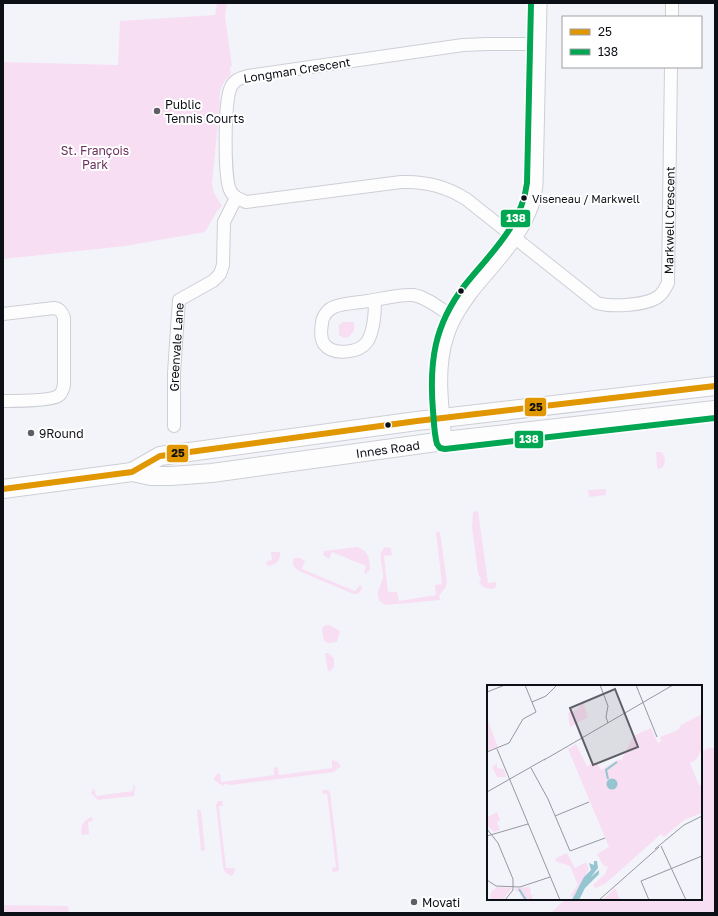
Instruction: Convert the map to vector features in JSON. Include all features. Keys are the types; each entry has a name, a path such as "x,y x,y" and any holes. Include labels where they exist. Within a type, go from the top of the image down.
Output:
{"main road":[{"name":"Innes Road","path":"132,472 160,456 409,422 715,386"},
{"name":"Innes Road","path":"3,488 132,472 158,476 212,473 444,441 715,410"}],"street":[{"path":"444,441 440,379 442,353 446,335 458,309 514,236 530,210 534,189 539,3"},
{"path":"672,3 672,16"},
{"name":"Longman Crescent","path":"236,198 230,192 227,183 226,171 227,98 232,85 236,80 248,76 463,45 538,44"},
{"name":"Markwell Crescent","path":"514,236 597,303 618,306 648,301 659,296 668,283 671,68"},
{"path":"236,198 246,202 401,182 421,182 435,185 457,193 514,236"},
{"name":"Greenvale Lane","path":"174,426 174,373 179,300 213,281 220,274 223,265 224,222 236,198"},
{"path":"375,300 375,312 369,338 366,343 358,349 339,352 329,348 323,343 321,332 322,320 327,312 333,307 375,300 414,296 429,302 453,318"},
{"path":"3,314 54,308 63,313 64,385 61,394 58,396 20,401 3,401"}],"green space":[{"name":"St. François Park","path":"217,3 227,3 225,16 232,66 230,68 231,74 223,83 220,90 212,184 214,193 222,206 217,211 205,232 125,246 3,259 3,62 118,65 120,21 215,15"},
{"path":"343,322 354,322 354,330 349,337 344,338 339,335 339,325"},
{"path":"656,452 661,452 665,460 662,468 658,469 657,468"},
{"path":"589,490 606,490 606,495 589,497"},
{"path":"478,511 488,583 496,582 496,587 493,589 485,588 479,583 481,579 478,573 472,527 473,512"},
{"path":"436,532 440,532 447,582 445,588 439,596 440,600 386,605 382,603 379,599 378,593 383,577 381,554 385,547 391,548 392,555 384,556 388,592 397,592 399,601 436,595 435,585 442,584"},
{"path":"357,547 366,553 369,559 370,570 365,574 366,566 332,552 329,559 323,555 324,551"},
{"path":"271,552 280,552 280,557 276,563 268,566 266,563 272,560"},
{"path":"294,558 300,558 305,561 302,569 355,591 360,585 362,587 361,591 357,594 353,594 299,571 295,568 293,562"},
{"path":"329,625 340,631 337,642 328,643 324,641 322,629 324,626"},
{"path":"325,653 328,653 334,658 334,667 330,671 328,671"},
{"path":"708,748 715,748 715,913 551,913 564,900 702,900 702,751"},
{"path":"332,760 338,762 341,767 334,772 231,785 225,784 223,786 214,780 218,773 220,774 221,782 274,775 274,768 276,767 278,768 279,775 332,768"},
{"path":"133,785 135,786 134,796 98,800 91,793 94,788 96,796 133,791"},
{"path":"322,790 327,790 330,792 339,867 339,870 333,873 332,868 336,867 327,794 323,794"},
{"path":"218,801 222,801 223,806 219,806 226,868 235,868 234,874 231,876 225,872 223,867 216,805"},
{"path":"197,809 201,811 205,850 201,851"},
{"path":"92,817 93,821 88,822 89,834 82,835 81,829 83,824"},
{"path":"3,905 68,906 69,913 3,913"}],"transit line":[{"name":"138","path":"531,3 527,183 524,198 512,226 504,238 465,285 446,315 440,330 433,360 432,376 434,423 437,444 440,448 445,449 715,418"},
{"name":"25","path":"3,489 132,472 160,456 417,421 715,386"}],"place":[{"name":"Public Tennis Courts","path":"157,111"},
{"name":"Viseneau / Markwell","path":"524,198"},
{"name":"9Round","path":"31,433"},
{"name":"Movati","path":"414,902"}]}
